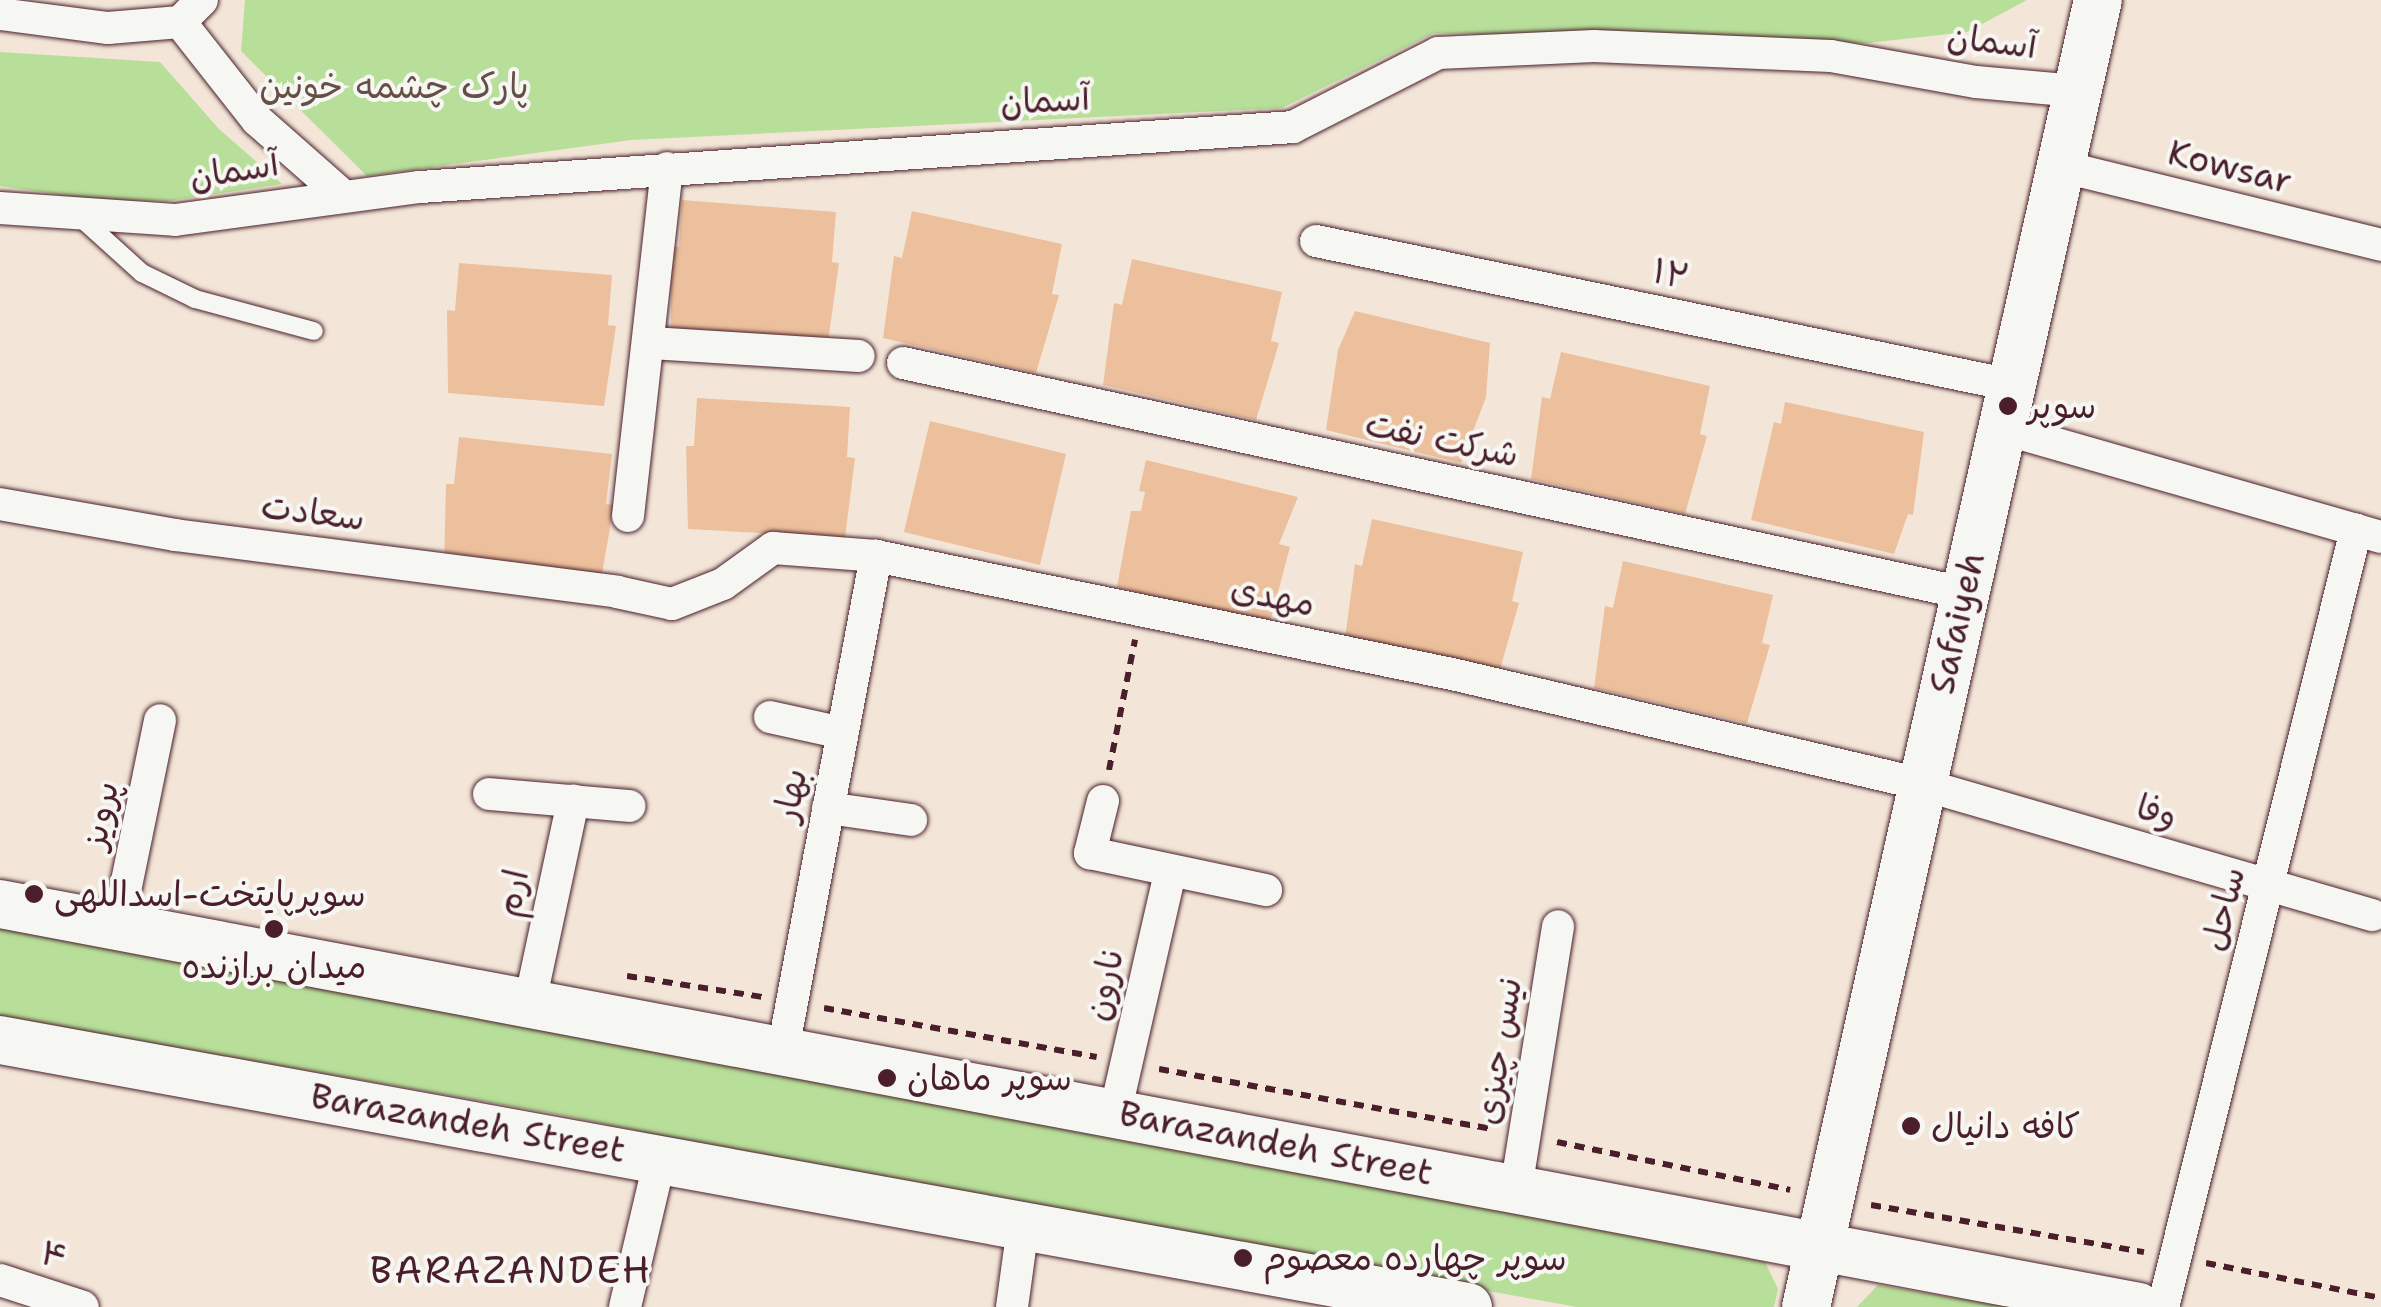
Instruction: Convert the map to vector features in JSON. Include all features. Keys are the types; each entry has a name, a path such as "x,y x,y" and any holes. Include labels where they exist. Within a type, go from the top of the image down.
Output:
{"main road":[{"name":"Safaiyeh","path":"1806,1307 1816,1246 2098,0"},
{"name":"Barazandeh Street","path":"0,904 2138,1307"},
{"name":"Barazandeh Street","path":"0,1040 1023,1226 1364,1298 1468,1307"}],"street":[{"path":"0,14 108,28 191,11 258,120 342,194"},
{"name":"آسمان","path":"0,208 175,220 342,194 1293,126 1438,53 1594,46 1831,56 1976,82 2077,91"},
{"name":"Kowsar","path":"2060,166 2381,245"},
{"path":"628,516 651,342 667,168"},
{"name":"۱۲","path":"1316,241 2006,407 2369,533"},
{"path":"651,342 858,356"},
{"name":"شرکت نفت","path":"903,362 1964,593"},
{"name":"سعادت","path":"0,504 175,535 618,592"},
{"name":"ساحل","path":"2163,1307 2270,886 2369,533"},
{"name":"مهدی","path":"618,592 672,604 724,584 773,548 876,556 1141,609 1921,784"},
{"name":"بهار","path":"783,1050 876,556"},
{"path":"770,717 842,733"},
{"name":"پرویز","path":"118,926 160,720"},
{"name":"وفا","path":"1921,784 2372,915"},
{"path":"489,794 630,806"},
{"name":"ارم","path":"530,1002 573,801"},
{"path":"1103,801 1090,853 1170,873 1266,890"},
{"path":"828,808 911,820"},
{"name":"نارون","path":"1116,1113 1170,873"},
{"name":"نیس چیزی","path":"1516,1189 1558,926"},
{"path":"625,1307 660,1159"},
{"path":"1012,1307 1023,1226"},
{"name":"۴","path":"0,1280 84,1307"}],"lane":[{"path":"76,213 142,273 195,299 314,331"}],"path":[{"path":"1103,801 1141,609"},
{"path":"616,974 792,1002 1525,1136 1828,1198 2381,1298"}],"green space":[{"name":"پارک چشمه خونین","path":"245,0 2027,0 1967,32 1867,43 1434,33 1282,108 631,140 367,176 241,51"},
{"path":"0,52 160,62 219,129 282,184 168,201 97,200 0,186"},
{"path":"0,922 1765,1262 1778,1289 1774,1307 1577,1307 874,1180 556,1114 0,1017"},
{"path":"1878,1285 2009,1307 1857,1307"}],"building":[{"path":"682,200 836,212 832,262 839,263 828,342 671,330 671,246 679,247"},
{"path":"912,211 1062,244 1052,294 1059,295 1036,373 883,338 894,256 902,258"},
{"path":"1132,259 1282,292 1271,341 1279,343 1256,420 1103,385 1114,303 1122,305"},
{"path":"459,263 612,275 608,325 616,326 604,406 448,393 447,310 455,311"},
{"path":"1355,311 1490,343 1486,397 1461,463 1326,430 1338,350"},
{"path":"1561,352 1710,386 1700,434 1707,436 1685,514 1531,479 1542,397 1550,399"},
{"path":"697,398 850,407 847,457 855,458 845,538 688,529 686,446 694,446"},
{"path":"1785,402 1924,432 1913,515 1908,514 1894,554 1751,520 1774,422 1781,424"},
{"path":"930,421 1066,454 1040,565 904,532"},
{"path":"459,437 612,454 606,504 614,505 600,585 444,567 446,484 454,484"},
{"path":"1146,460 1298,497 1279,544 1290,547 1269,626 1117,587 1131,511 1141,511 1145,492 1139,491"},
{"path":"1372,519 1523,552 1512,601 1519,603 1497,680 1344,646 1355,564 1362,566"},
{"path":"1623,561 1773,595 1762,643 1770,645 1747,723 1594,688 1605,606 1613,608"}],"place":[{"name":"سوپر","path":"2008,406"},
{"name":"سوپرپایتخت-اسداللهی","path":"34,894"},
{"name":"میدان برازنده","path":"274,929"},
{"name":"سوپر ماهان","path":"887,1078"},
{"name":"کافه دانیال","path":"1911,1126"},
{"name":"سوپر چهارده معصوم","path":"1243,1258"}],"district":[{"name":"BARAZANDEH","path":"511,1270"}]}
